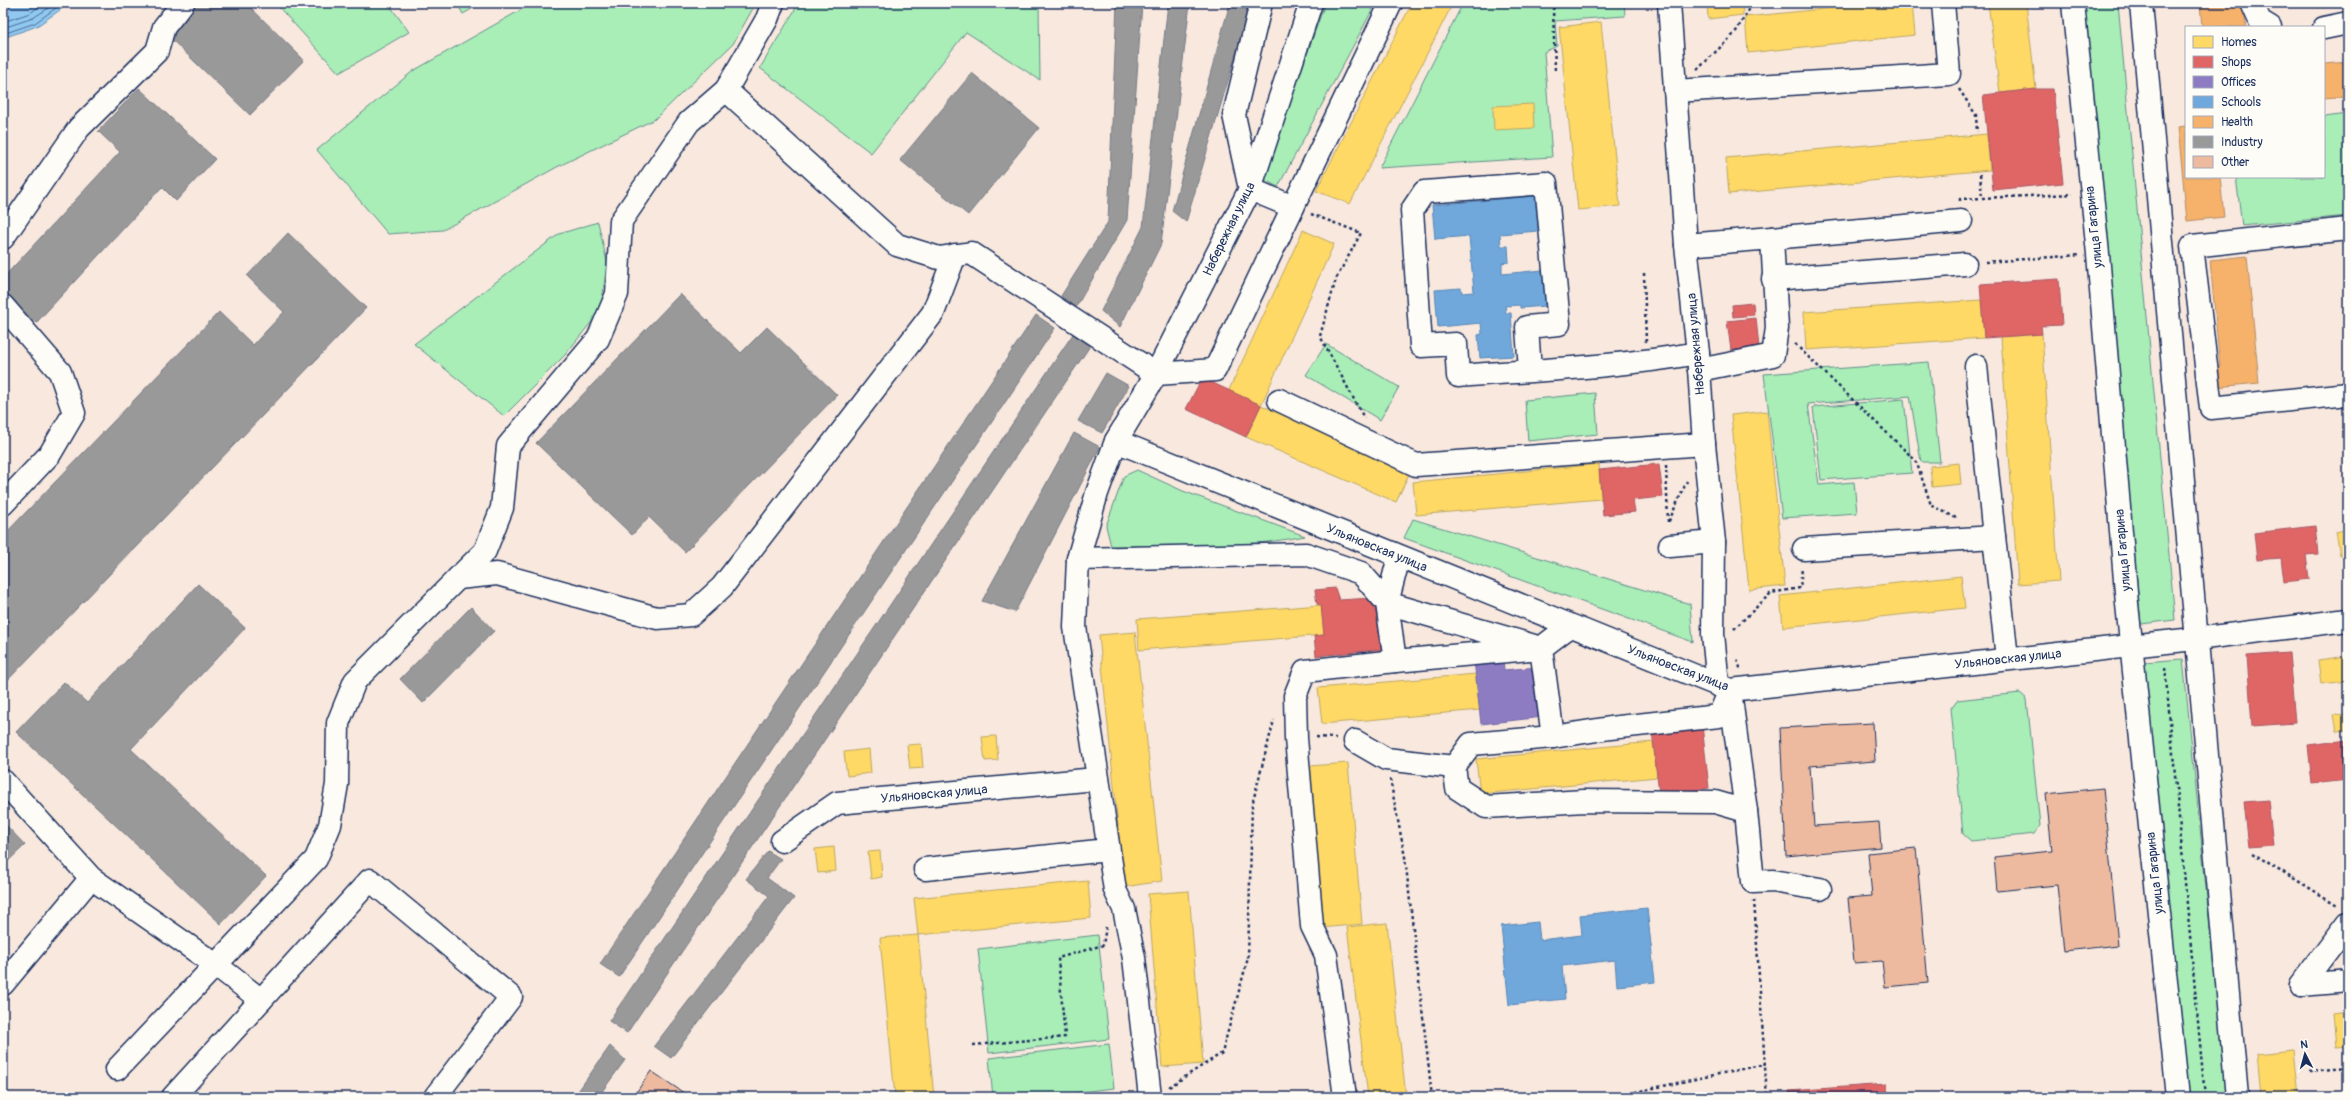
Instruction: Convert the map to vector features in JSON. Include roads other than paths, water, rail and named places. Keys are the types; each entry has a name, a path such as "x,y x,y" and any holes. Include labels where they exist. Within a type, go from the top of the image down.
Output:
{"street":[{"path":"3,238 79,128 157,51 164,27 183,3"},
{"path":"117,1069 316,859 330,825 337,784 338,723 355,681 485,551 502,508 508,446 598,339 617,294 622,222 689,122 726,90 767,19 773,3"},
{"path":"1261,3 1234,115 1250,188 1292,208"},
{"name":"Набережная улица","path":"1158,1093 1124,909 1114,890 1096,779 1075,627 1078,559 1097,493 1116,441 1156,374 1250,188 1311,3"},
{"path":"726,90 897,245 939,258 971,253 1156,374 1215,370 1391,3"},
{"name":"Набережная улица","path":"1669,3 1686,244 1699,361 1704,444 1714,542 1713,634 1746,811 1753,882 1773,881 1820,889"},
{"path":"1675,91 1949,74 1943,3"},
{"name":"улица Гагарина","path":"2073,3 2098,254 2132,646 2178,1097"},
{"path":"2141,3 2163,237 2196,639 2237,1097"},
{"path":"2252,3 2260,21 2268,26"},
{"path":"2325,28 2348,23"},
{"path":"1530,371 1527,327 1559,324 1546,183 1424,192 1412,210 1421,346 1456,344 1458,376 1530,371 1647,362 1699,361 1773,355 1777,328 1773,279 1772,238"},
{"path":"1686,244 1961,221"},
{"path":"2348,229 2192,246 2211,408 2348,394"},
{"path":"458,578 497,574 657,618 691,614 722,587 933,313 955,255"},
{"path":"1773,279 1965,264"},
{"path":"3,306 60,372 74,413 50,454 3,504"},
{"path":"1976,366 2007,659"},
{"path":"1279,400 1416,465 1704,444"},
{"name":"Ульяновская улица","path":"1116,441 1399,557 1724,687 2132,646 2348,620"},
{"path":"1804,550 1994,536"},
{"path":"1670,546 1714,542"},
{"path":"1078,559 1306,554 1361,573 1387,603 1541,648"},
{"path":"1395,661 1387,603 1399,557"},
{"path":"1345,1097 1326,955 1312,926 1296,738 1295,696 1305,671 1395,661 1541,648 1570,626"},
{"path":"1541,648 1553,737"},
{"path":"1724,687 1719,716 1610,728 1553,737 1471,744 1454,766 1457,788 1486,807 1584,801 1715,802 1746,811"},
{"path":"1355,741 1386,759 1454,766"},
{"name":"Ульяновская улица","path":"782,840 837,803 1096,779"},
{"path":"3,781 91,878 216,965 261,1000"},
{"path":"925,869 1108,850"},
{"path":"3,984 91,878"},
{"path":"173,1097 370,880 511,997 435,1097"},
{"path":"2345,915 2301,985 2348,981"}],"water":[{"path":"3,3 70,3 37,26 3,38"}]}
